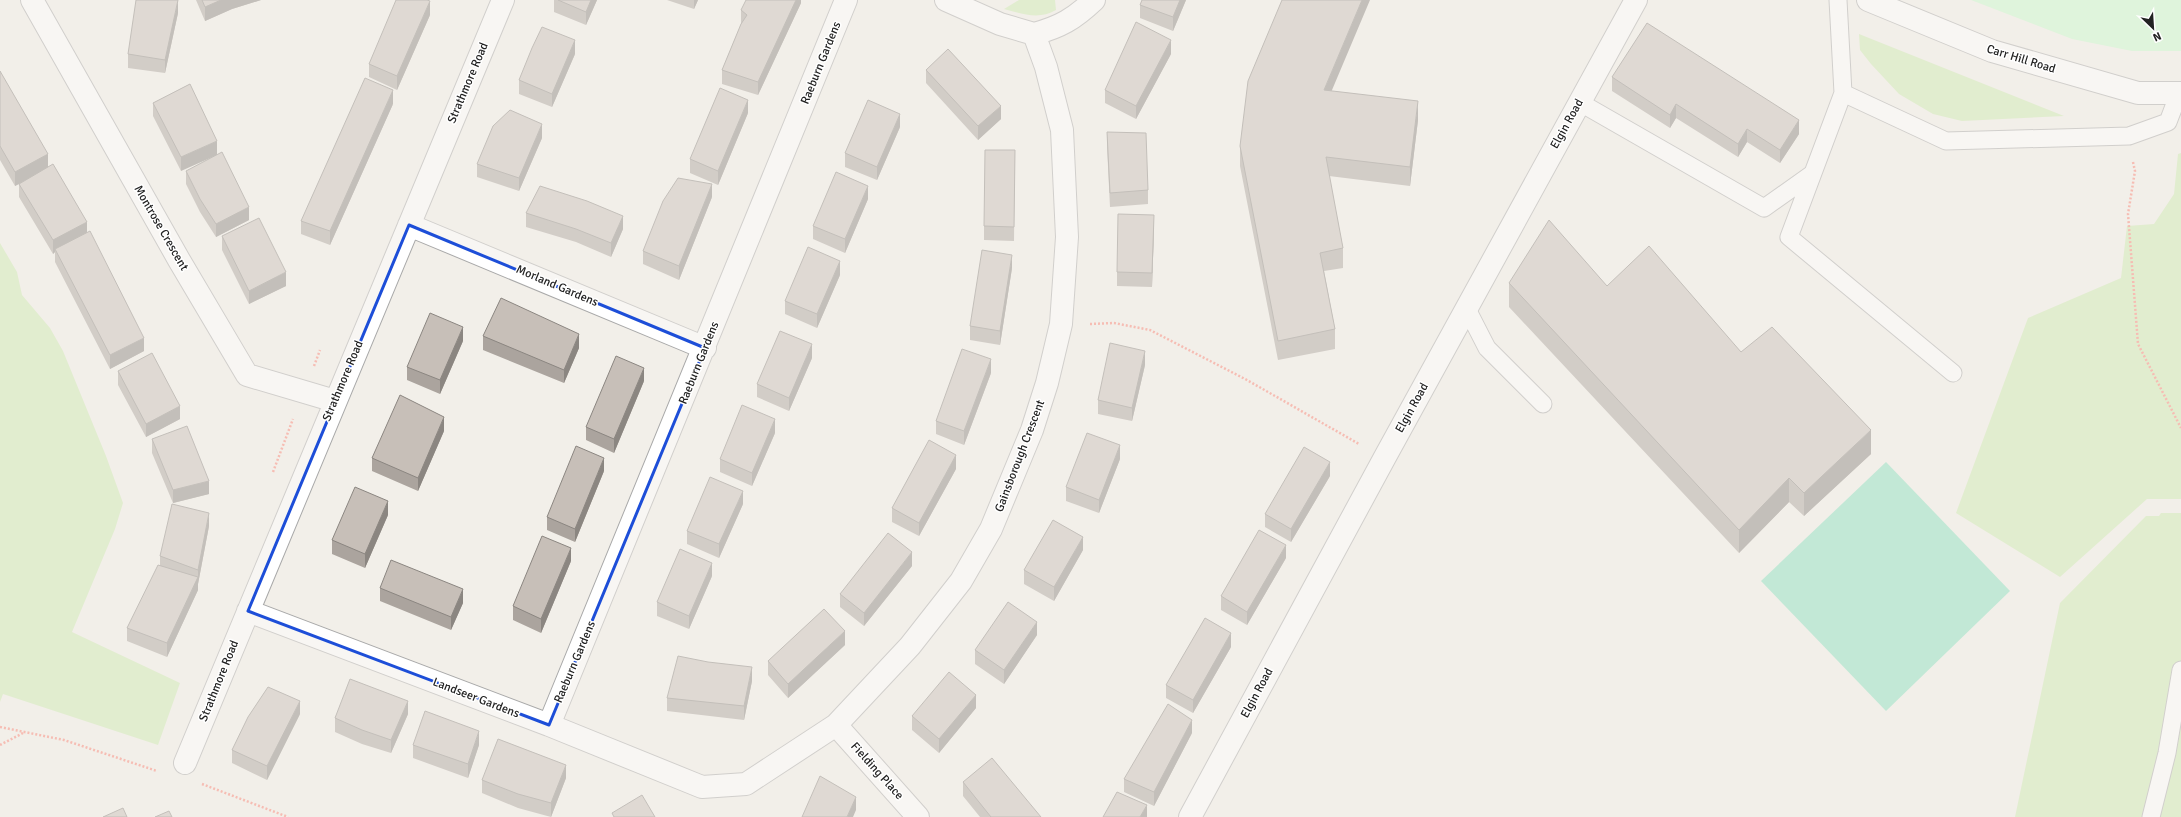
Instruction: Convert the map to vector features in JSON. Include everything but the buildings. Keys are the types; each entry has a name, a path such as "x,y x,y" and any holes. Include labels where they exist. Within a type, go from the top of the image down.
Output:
{"street":[{"name":"Montrose Crescent","path":"32,0 179,260 247,375 335,400"},
{"name":"Strathmore Road","path":"185,764 335,400 503,0"},
{"name":"Raeburn Gardens","path":"549,725 705,348 846,0"},
{"path":"946,0 1000,24 1034,34 1056,28 1076,16 1094,0"},
{"name":"Elgin Road","path":"1190,817 1385,457 1636,0"},
{"name":"Carr Hill Road","path":"1868,0 1992,51 2138,93 2180,93"},
{"name":"Gainsborough Crescent","path":"702,787 746,784 836,725 919,634 961,581 991,529 1032,430 1047,383 1061,324 1067,237 1062,130 1046,67 1034,34"},
{"name":"Morland Gardens","path":"409,225 705,348"},
{"name":"Landseer Gardens","path":"248,611 549,725 702,787"},
{"name":"Fielding Place","path":"836,725 918,817"}],"lane":[{"path":"1838,0 1843,94 1789,237 1953,373"},
{"path":"1843,94 1946,142 2129,136 2168,122 2180,93"},
{"path":"1579,102 1764,208 1812,174"},
{"path":"1467,308 1487,348 1543,404"},
{"path":"2151,817 2167,753 2181,670"}],"path":[{"path":"2129,136 2135,171 2128,214 2138,344 2181,428"},
{"path":"1061,324 1114,323 1150,330 1247,380 1385,457"},
{"path":"0,727 64,740 161,773"},
{"path":"0,745 25,732"},
{"path":"199,783 288,817"}],"highlighted area":[{"path":"409,225 705,348 549,725 248,611"}],"green space":[{"path":"1019,0 1055,0 1056,10 1043,15 1031,15 1004,9"},
{"path":"1971,0 2181,0 2181,51 2132,51 2072,39"},
{"path":"1859,34 2064,116 1962,121 1933,114 1899,94 1871,64 1860,50"},
{"path":"2181,153 2181,499 2147,499 2060,577 1956,513 2028,318 2121,278 2127,226 2154,224 2174,194 2178,154"},
{"path":"0,243 17,272 22,295 50,328 63,351 106,456 123,503 115,529 72,632 180,683 158,745 3,694 0,702"},
{"path":"1886,462 2010,591 1886,711 1761,581"},
{"path":"2161,513 2181,513 2181,817 2015,817 2060,603 2146,516 2159,516"}]}
